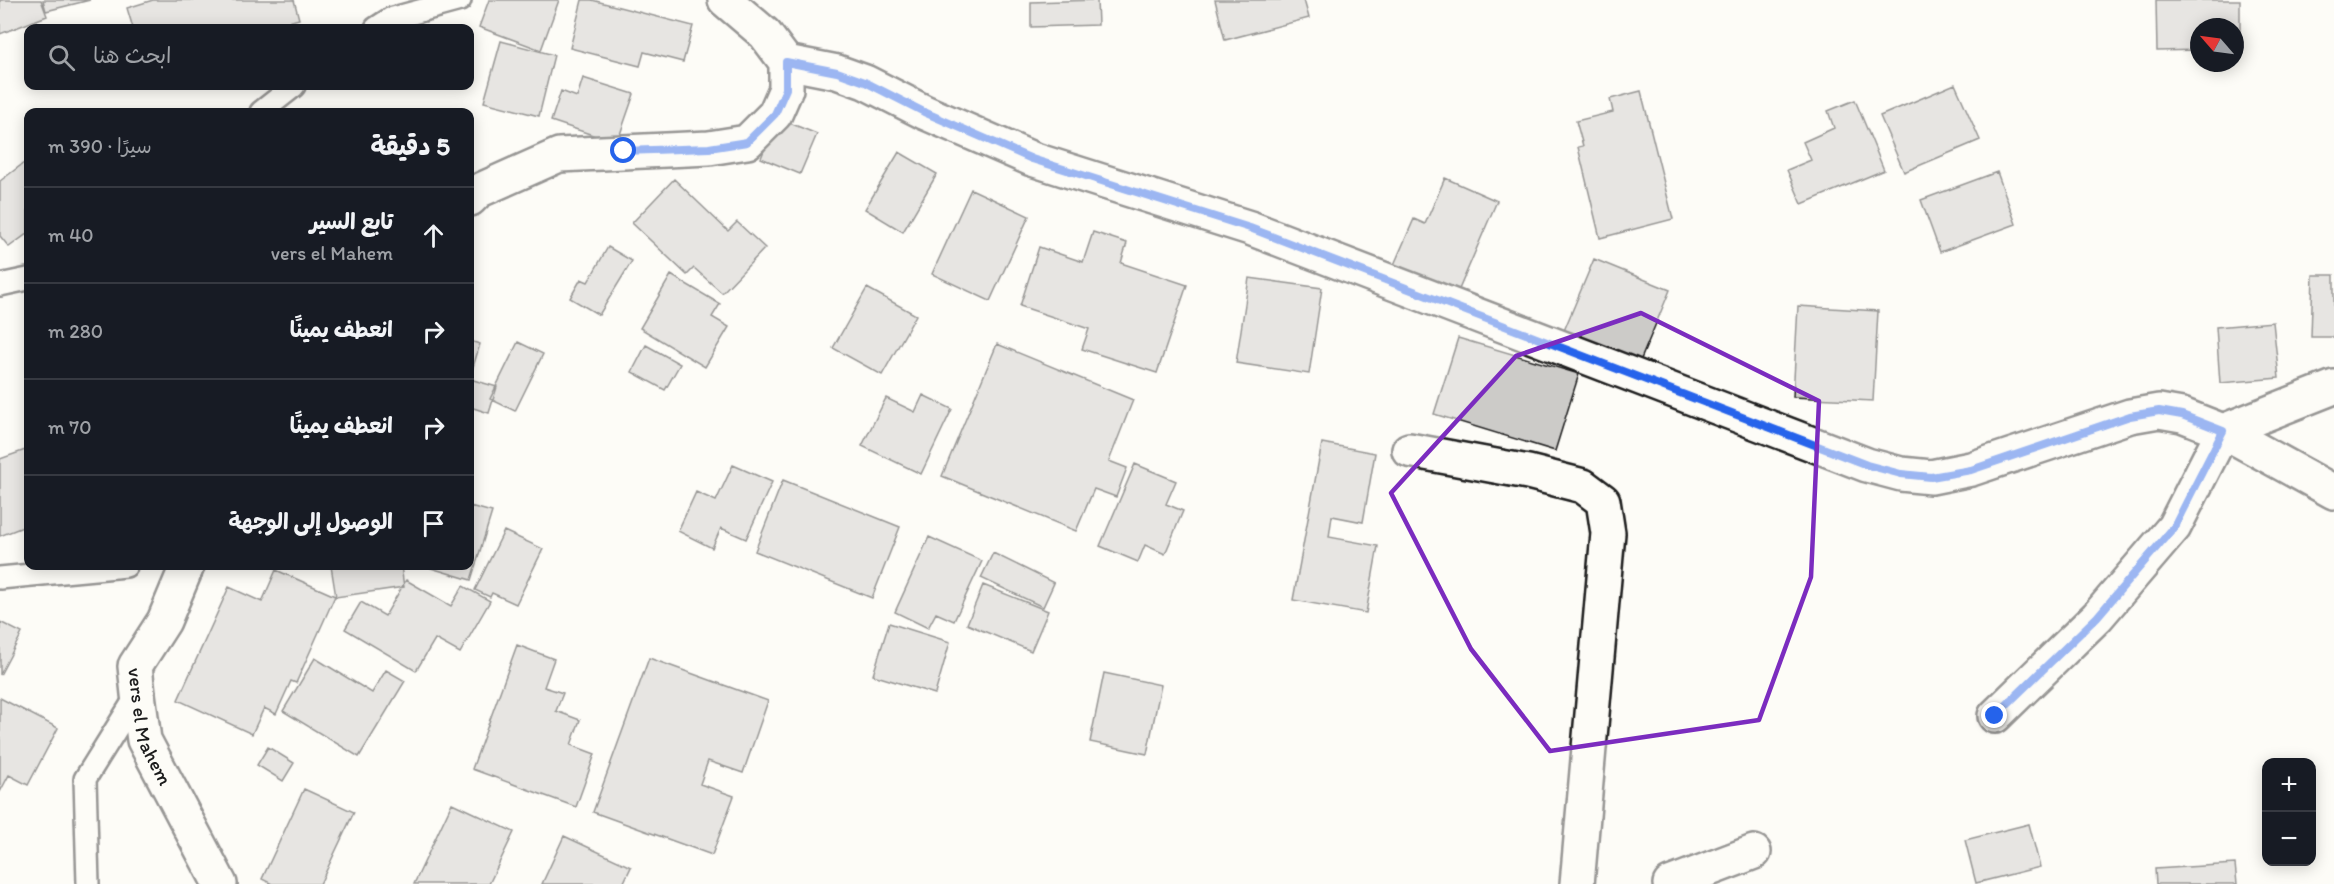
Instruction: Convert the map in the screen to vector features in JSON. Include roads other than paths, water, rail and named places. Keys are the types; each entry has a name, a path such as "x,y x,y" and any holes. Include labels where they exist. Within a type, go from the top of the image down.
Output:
{"street":[{"path":"474,196 478,191 559,155 709,148 747,142 775,114 783,98 786,89 786,62 765,34 725,0"},
{"path":"786,62 837,72 865,82 924,112 1032,159 1250,228 1878,468 1931,477 1971,470 2130,416 2159,411 2182,415 2223,431 2334,492"},
{"path":"1995,716 2097,617 2174,527 2223,431 2334,387"},
{"path":"1409,450 1528,472 1583,486 1604,501 1608,533 1577,884"},
{"name":"vers el Mahem","path":"184,570 164,621 135,666 138,694 144,740 220,884"},
{"path":"1670,884 1754,852"}],"lane":[{"path":"382,24 390,19 460,0"},
{"path":"266,108 289,90"},
{"path":"0,285 24,280"},
{"path":"0,578 84,570"},
{"path":"88,884 85,779 138,694"}]}
